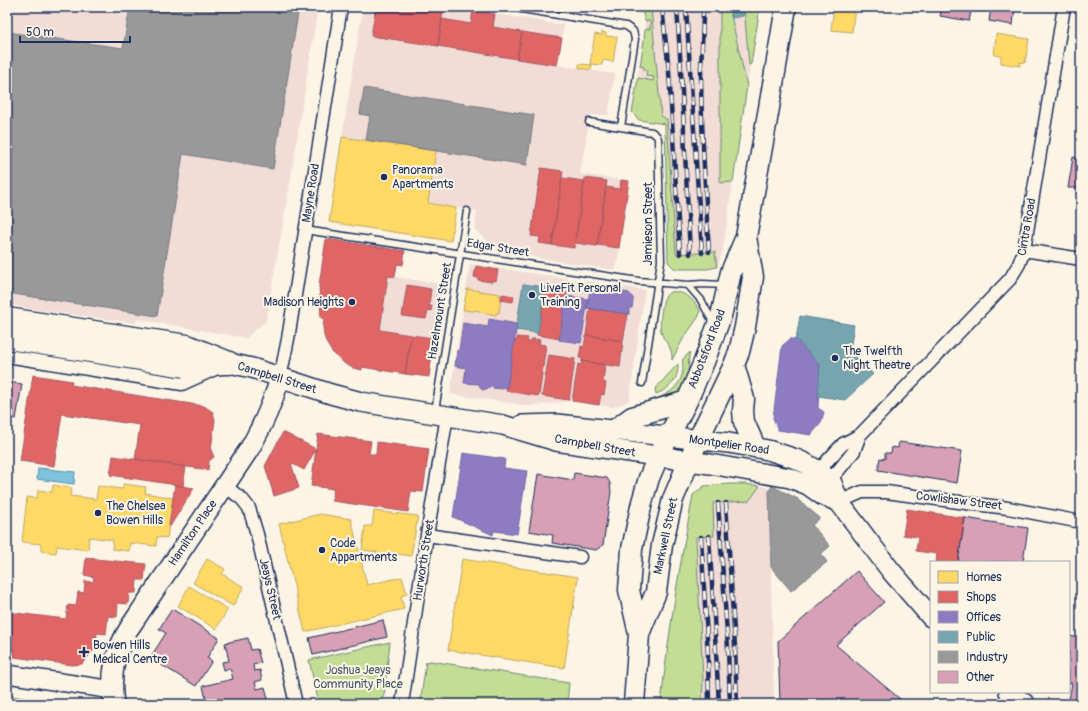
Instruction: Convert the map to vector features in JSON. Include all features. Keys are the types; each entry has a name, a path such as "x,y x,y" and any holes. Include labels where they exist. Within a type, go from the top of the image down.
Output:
{"highway":[{"name":"Abbotsford Road","path":"658,457 701,370 716,329 731,272 746,237 770,108 786,7"},
{"name":"Abbotsford Road","path":"698,440 734,365 745,327 753,277 746,237"},
{"path":"7,319 73,338"},
{"path":"7,338 73,338 187,346 229,363"},
{"path":"734,365 744,399 744,422 755,447"},
{"path":"613,431 632,417 687,401"},
{"name":"Markwell Street","path":"639,634 656,592 662,545 672,505 698,440"},
{"name":"Markwell Street","path":"634,704 639,634 629,590 632,549 642,502 649,478 658,457"}],"main road":[{"name":"Campbell Street","path":"229,363 252,368 331,394 383,406 503,425 556,440 689,461"},
{"name":"Hamilton Place","path":"113,697 115,662 124,636 258,434 272,402 280,378"},
{"name":"Campbell Street","path":"503,425 557,424 668,437"},
{"name":"Montpelier Road","path":"668,437 755,447 796,459 819,482"},
{"name":"Montpelier Road","path":"689,461 819,482"},
{"path":"819,482 832,483 839,502 891,571 930,616"},
{"path":"7,674 113,697"},
{"path":"1010,693 1025,704"}],"street":[{"name":"Mayne Road","path":"280,378 287,347 341,7"},
{"name":"Cintra Road","path":"819,482 843,444 860,435 1010,279 1019,264 1024,250 1064,7"},
{"path":"1024,250 1081,259"},
{"name":"Campbell Street","path":"7,356 182,384 229,363"},
{"name":"Hurworth Street","path":"402,704 427,535 440,415"},
{"name":"Jeays Street","path":"224,486 242,499 251,513 296,704"},
{"name":"Cowlishaw Street","path":"839,502 862,492 886,492 1008,508 1081,522"},
{"path":"427,535 580,557"}],"lane":[{"path":"508,7 626,26 633,31 636,39 621,127 589,122"},
{"name":"Jamieson Street","path":"621,127 652,132 657,136 659,142 661,261 642,382"},
{"name":"Hazelmount Street","path":"440,415 460,254 467,211"},
{"name":"Edgar Street","path":"305,230 639,281 688,285 702,284 728,286"},
{"path":"688,285 701,300 716,329"}],"shaded area":[{"path":"7,7 318,7 266,321 246,338 137,319 136,323 32,309 7,304"},
{"path":"363,7 451,7 564,25 557,65 615,74 608,115 590,115 580,174 629,181 616,270 532,257 528,255 529,249 490,243 475,230 477,211 428,203 436,151 342,137"},
{"path":"594,7 760,7 723,250 717,267 707,269 675,269 668,262 665,124 639,120 632,113 644,40 645,21 643,14"},
{"path":"470,264 645,290 629,401 613,407 572,401 529,406 450,394"},
{"path":"388,276 443,284 434,338 380,330"},
{"path":"745,484 771,488 769,491 774,704 661,704 676,586 693,495 704,486"}],"green space":[{"path":"642,7 651,7 661,116 667,119 676,254 715,252 717,267 707,269 675,269 668,262 665,124 639,120 632,113 638,78 653,81 654,77 646,76 647,71 644,70 644,67 640,66 645,29 650,29 650,21 645,21"},
{"path":"720,7 729,7 747,86 733,182 720,183"},
{"path":"744,7 760,7 751,64 749,65"},
{"path":"670,292 684,294 695,303 700,311 699,316 683,339 672,360 671,350 662,335 660,328 664,299"},
{"path":"690,352 687,378 682,388 670,398 659,403 658,398 671,391 678,383 682,374 683,359"},
{"path":"678,364 677,374 673,383 656,394 655,389"},
{"path":"729,484 760,486 749,501 713,503 714,536 696,537 703,679 702,704 661,704 667,652 693,495 704,486"},
{"name":"Joshua Jeays Community Place","path":"390,642 383,704 319,704 309,660"},
{"path":"431,661 569,683 567,704 420,704 426,662"},
{"path":"7,695 56,704 7,704"}],"water":[{"path":"38,468 75,472 74,484 37,479"}],"building: Homes":[{"path":"834,7 855,7 852,32 831,30"},
{"path":"602,32 606,33 606,36 617,37 613,62 603,60 602,65 590,64 595,34 602,35"},
{"path":"996,34 1029,39 1025,63 1020,62 1020,66 1001,63 1001,56 994,55"},
{"path":"579,64 592,65 591,70 579,68"},
{"name":"Panorama Apartments","path":"342,137 436,151 428,203 456,208 451,241 329,222"},
{"path":"467,289 500,294 499,313 496,313 496,315 480,312 478,310 463,310"},
{"name":"The Chelsea Bowen Hills","path":"123,484 146,487 145,493 173,498 167,538 157,537 156,546 130,543 129,551 112,549 113,540 89,537 88,550 57,546 56,553 41,551 41,544 22,542 27,497 37,498 38,490 52,492 53,485 72,488 70,496 96,499 98,486 123,489"},
{"path":"374,511 418,516 411,556 390,553 389,559 376,562 377,552 362,550 365,526 372,526"},
{"name":"Code Appartments","path":"320,514 351,519 367,585 402,577 407,594 401,596 404,609 305,632 279,524"},
{"path":"207,559 225,569 222,574 244,587 233,606 193,583"},
{"path":"462,559 578,577 564,668 448,650"},
{"path":"189,586 228,609 216,629 178,606"}],"building: Shops":[{"path":"376,7 421,7 443,11 438,46 371,36"},
{"path":"473,10 495,14 493,27 522,32 517,59 438,46 442,19 471,24"},
{"path":"522,32 562,38 557,65 517,59"},
{"path":"541,168 563,171 552,245 539,243 540,237 531,236"},
{"path":"562,178 584,181 574,248 552,245"},
{"path":"585,178 607,181 597,246 575,243"},
{"path":"621,180 629,181 619,248 597,245 606,187 620,189"},
{"name":"Madison Heights","path":"326,239 405,251 403,265 397,264 395,277 388,276 380,330 411,335 405,374 362,367 362,370 353,368 345,364 332,352 327,344 324,336 324,319 321,318 319,285"},
{"path":"476,266 498,270 496,281 492,280 492,282 478,280 478,278 474,277"},
{"path":"407,285 431,289 429,306 432,306 431,311 428,310 426,319 402,316"},
{"path":"545,289 567,292 560,339 537,335"},
{"path":"502,294 514,296 513,302 501,300"},
{"path":"590,308 628,314 623,341 586,335"},
{"path":"411,335 434,338 429,377 405,374"},
{"path":"586,335 623,341 620,367 582,361 582,358 579,358 581,346 584,347"},
{"path":"517,337 528,338 527,342 530,342 531,339 535,339 534,343 536,343 536,339 540,340 539,344 546,345 539,396 506,391 514,340 517,340"},
{"path":"549,355 575,359 569,400 542,396"},
{"path":"582,361 605,365 603,382 606,383 604,395 601,394 599,405 572,401 578,364 581,365"},
{"path":"33,375 72,381 71,385 204,406 213,412 215,420 211,450 214,457 209,461 208,470 135,459 140,425 62,414 54,466 20,461"},
{"path":"283,432 316,449 304,470 291,463 299,488 274,496 265,466"},
{"path":"318,434 371,441 369,454 376,454 377,442 429,449 423,492 411,491 408,512 332,501 334,489 311,486"},
{"path":"113,456 186,467 183,486 110,475"},
{"path":"175,485 194,488 169,528 173,498"},
{"path":"907,509 965,518 958,561 936,561 937,554 916,551 918,537 903,535"},
{"path":"86,558 146,564 144,580 137,580 136,593 129,593 128,604 118,603 117,617 108,616 106,634 97,633 96,647 82,664 72,665 7,656 7,612 66,619 68,605 76,606 78,592 84,593 85,581 93,582 94,577 84,575"}],"building: Offices":[{"path":"597,287 629,293 633,298 633,301 632,308 629,308 629,314 587,308 590,289 596,290"},
{"path":"566,296 588,299 581,343 559,340"},
{"path":"489,319 517,324 507,388 503,387 503,389 493,388 491,385 489,388 483,390 479,384 464,383 466,368 455,366 463,323 488,327"},
{"path":"790,339 796,339 820,365 818,408 824,412 821,423 811,435 778,430 773,418 782,346"},
{"path":"463,453 505,459 504,468 527,471 517,534 494,531 493,535 453,517"}],"building: Public":[{"path":"729,7 744,7 743,16 732,18"},
{"path":"523,284 545,287 538,333 516,330"},
{"name":"The Twelfth Night Theatre","path":"800,316 854,325 850,350 873,374 845,400 818,396 820,365 796,339"}],"building: Industry":[{"path":"130,7 299,7 273,169 183,154 157,316 7,293 7,32 123,48"},
{"path":"364,88 534,115 527,165 366,140 370,116 360,114"},
{"path":"772,486 798,499 820,518 812,525 830,546 821,554 827,562 791,591 771,567 769,491"}],"building: Other":[{"path":"942,7 972,7 969,21 940,16"},
{"path":"991,7 1015,7 1013,25 989,21"},
{"path":"1073,157 1081,159 1081,188 1068,188"},
{"path":"7,382 22,384 16,419 7,417"},
{"path":"899,442 962,451 957,483 878,470 880,458 885,459 885,453 891,453 892,447 898,448"},
{"path":"574,473 607,478 610,483 611,492 603,545 596,550 552,543 553,535 529,531 538,474 573,480"},
{"path":"965,518 1028,528 1023,561 958,561"},
{"path":"857,571 884,602 836,645 906,704 781,704 778,641"},
{"path":"172,609 219,638 207,658 212,661 196,686 150,658 166,633 159,629"},
{"path":"383,620 387,637 313,655 309,638"},
{"path":"1070,636 1081,638 1081,702 1069,700 1072,683 1070,683"},
{"path":"248,638 251,650 257,649 261,663 253,665 254,671 260,670 262,680 255,682 257,689 265,687 269,703 207,704 203,686 233,679 230,668 224,670 222,662 229,661 225,643"}],"railway":[{"path":"662,7 669,71 680,254"},
{"path":"677,7 690,254"},
{"path":"686,7 702,253"},
{"path":"703,7 701,68 702,114 709,252"},
{"path":"718,503 728,648 730,704"},
{"path":"726,503 737,704"},
{"path":"709,536 719,704"},
{"path":"701,537 708,655 709,704"}],"place":[{"name":"Panorama Apartments","path":"384,177"},
{"name":"LiveFit Personal Training","path":"532,295"},
{"name":"Madison Heights","path":"352,302"},
{"name":"The Twelfth Night Theatre","path":"835,358"},
{"name":"The Chelsea Bowen Hills","path":"98,513"},
{"name":"Code Appartments","path":"322,550"},
{"name":"Bowen Hills Medical Centre","path":"84,652"}]}
